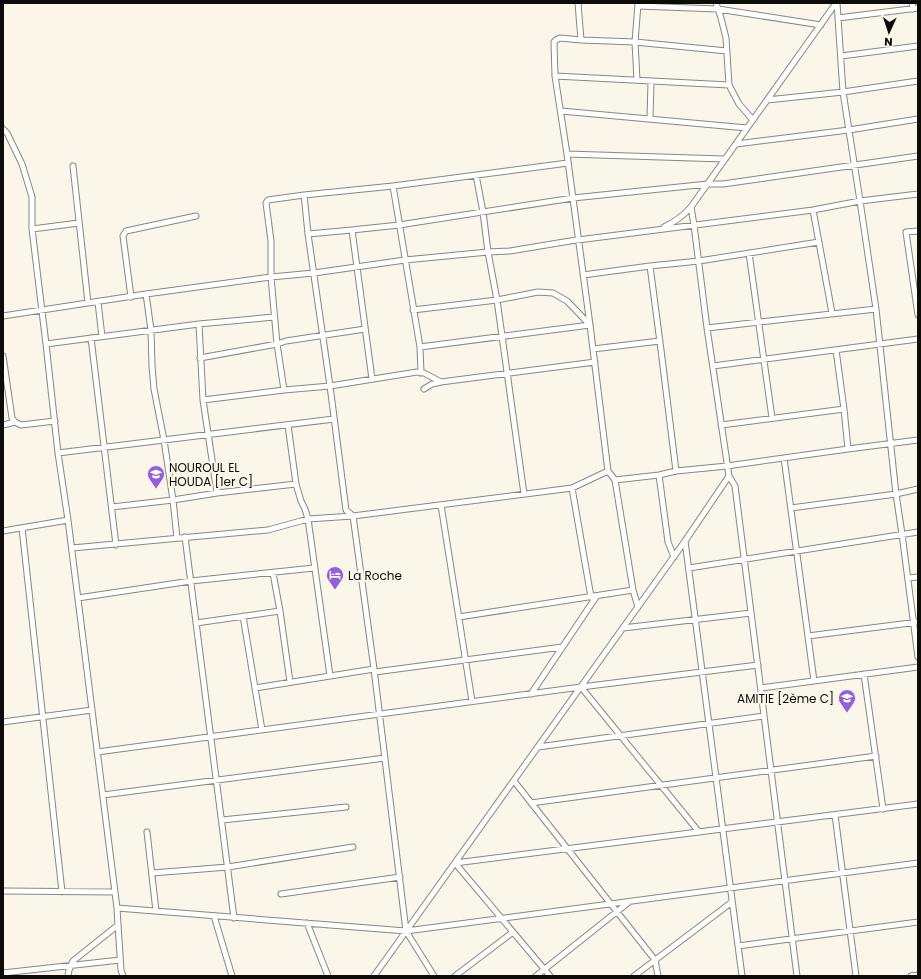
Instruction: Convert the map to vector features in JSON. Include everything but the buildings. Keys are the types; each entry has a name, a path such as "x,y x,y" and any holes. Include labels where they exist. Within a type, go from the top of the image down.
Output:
{"street":[{"path":"578,3 581,40"},
{"path":"716,3 726,38 729,85 739,104 753,120"},
{"path":"837,3 844,92 876,309 896,494 916,622 918,657"},
{"path":"658,229 671,224 682,217 691,207 837,3"},
{"path":"838,18 915,9 912,3"},
{"path":"637,80 635,42 638,4 718,9 821,25"},
{"path":"638,607 632,590 615,480 608,471 595,362 561,110 555,76 554,42 560,38 635,42 727,52"},
{"path":"841,56 918,46"},
{"path":"555,76 729,85"},
{"path":"650,119 651,81"},
{"path":"767,100 844,92 918,81"},
{"path":"561,110 747,128"},
{"path":"736,144 849,130 918,119"},
{"path":"3,129 7,133 22,164 32,197 32,229 54,421 72,548 118,925 121,970 123,976"},
{"path":"567,154 724,159"},
{"path":"308,234 400,226 572,198 708,184 723,184 918,156"},
{"path":"284,390 274,317 271,277 271,241 266,203 268,200 393,186 568,163"},
{"path":"73,166 88,303"},
{"path":"476,175 497,300 524,494"},
{"path":"393,186 420,347 421,373"},
{"path":"3,316 271,277 314,273 405,260 510,251 542,245 813,210 860,201 918,194"},
{"path":"304,195 346,510 353,516 375,670 406,931 434,976"},
{"path":"691,207 727,466 729,476 735,486 797,976"},
{"path":"813,210 832,314"},
{"path":"132,297 123,236 126,231 196,216"},
{"path":"32,229 79,223"},
{"path":"352,230 372,379"},
{"path":"918,231 906,232 918,315"},
{"path":"583,274 699,261 819,242"},
{"path":"749,253 772,418"},
{"path":"911,266 918,265"},
{"path":"650,266 676,471"},
{"path":"413,310 497,300 538,292 553,293 567,301 590,325"},
{"path":"146,294 151,330 154,389 164,440 177,538"},
{"path":"98,302 102,337"},
{"path":"707,328 876,309"},
{"path":"46,344 199,324 274,317"},
{"path":"199,324 203,400 217,493"},
{"path":"420,347 590,325"},
{"path":"200,358 286,341 365,329"},
{"path":"91,338 116,544"},
{"path":"713,366 918,339"},
{"path":"593,349 660,341"},
{"path":"836,350 848,449"},
{"path":"3,356 12,418 15,422 21,425 54,421"},
{"path":"424,389 432,384 441,382 595,362"},
{"path":"203,400 330,386 417,372 424,373 441,382"},
{"path":"721,425 844,409"},
{"path":"58,453 334,419"},
{"path":"3,425 15,422"},
{"path":"288,425 296,484 308,519 330,676"},
{"path":"615,480 918,440"},
{"path":"784,458 814,681"},
{"path":"72,548 268,530 308,519 353,516 572,488 608,471"},
{"path":"659,475 668,542 674,557"},
{"path":"374,976 674,557 729,476"},
{"path":"112,507 296,484"},
{"path":"531,694 593,597 572,488"},
{"path":"791,508 896,494 918,489"},
{"path":"441,505 472,701"},
{"path":"3,531 68,520"},
{"path":"22,528 62,892"},
{"path":"689,568 918,532"},
{"path":"185,537 234,918"},
{"path":"685,540 742,976"},
{"path":"78,598 191,581 314,568"},
{"path":"273,573 290,682"},
{"path":"908,578 918,577"},
{"path":"459,617 632,590"},
{"path":"196,623 280,611"},
{"path":"623,628 751,613"},
{"path":"243,616 262,730"},
{"path":"808,636 916,622"},
{"path":"255,688 330,676 562,647"},
{"path":"97,752 472,701 758,665"},
{"path":"761,688 918,668"},
{"path":"864,674 883,809"},
{"path":"581,687 699,832"},
{"path":"3,722 92,710"},
{"path":"538,747 764,716"},
{"path":"532,803 876,756"},
{"path":"102,795 385,758"},
{"path":"514,781 655,960 658,976"},
{"path":"455,863 918,804"},
{"path":"222,820 346,807"},
{"path":"835,815 856,976"},
{"path":"148,832 156,911"},
{"path":"152,873 228,867 353,847"},
{"path":"455,863 550,976"},
{"path":"116,908 406,931 918,863"},
{"path":"281,894 400,877"},
{"path":"3,891 114,892"},
{"path":"536,976 630,901"},
{"path":"634,976 732,902"},
{"path":"214,916 232,976"},
{"path":"738,946 918,922"},
{"path":"307,923 328,976"},
{"path":"68,976 73,961 118,925"},
{"path":"455,976 513,932"},
{"path":"3,973 120,960"},
{"path":"912,976 918,975"}],"place":[{"name":"NOUROUL EL HOUDA [1er C]","path":"156,489"},
{"name":"La Roche","path":"335,590"},
{"name":"AMITIE [2ème C]","path":"847,713"}]}
